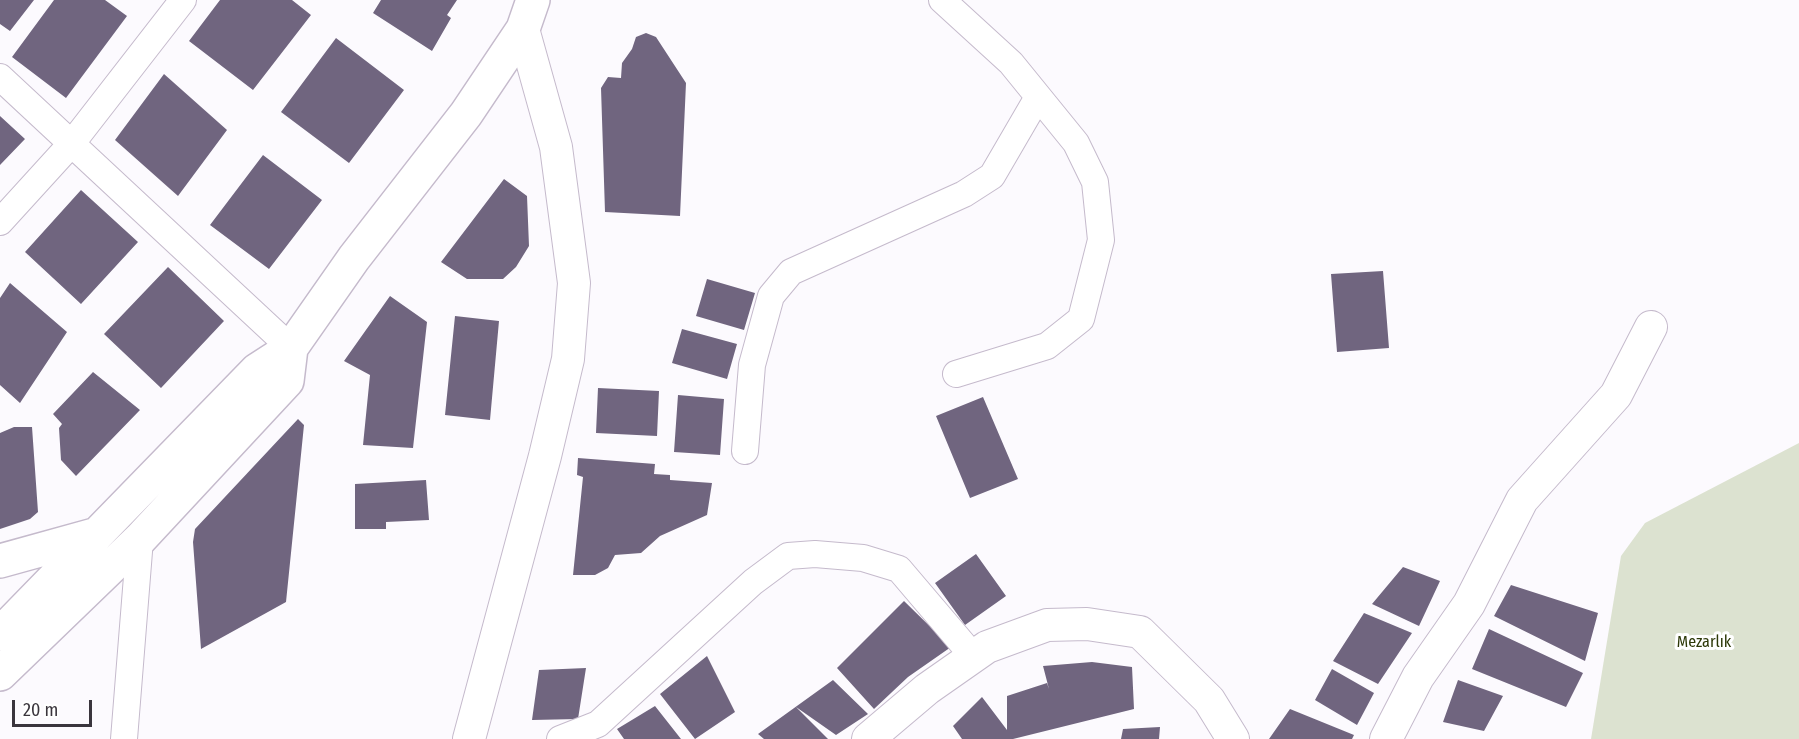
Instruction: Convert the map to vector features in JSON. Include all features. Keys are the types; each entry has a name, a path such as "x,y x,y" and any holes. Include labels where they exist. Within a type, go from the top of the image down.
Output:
{"main road":[{"path":"0,634 257,370 291,348 354,258 466,114 528,14"},
{"path":"0,674 140,539 287,381 291,348"},
{"path":"0,561 94,535"}],"street":[{"path":"0,222 72,143 183,0"},
{"path":"942,0 1011,63 1076,143 1095,182 1101,240 1081,319 1047,345 956,374"},
{"path":"469,739 545,456 568,359 574,283 556,147 528,14"},
{"path":"0,76 291,348"},
{"path":"745,451 752,365 771,296 791,272 964,194 992,176 1038,97"},
{"path":"1386,739 1418,678 1469,604 1522,500 1616,395 1651,327"},
{"path":"124,739 140,539"},
{"path":"560,739 598,724 753,582 788,556 815,554 863,558 899,569 973,656"},
{"path":"868,739 927,689 987,646 1047,625 1087,624 1140,632 1209,700 1233,739"}],"green space":[{"name":"Mezarlık","path":"1799,443 1799,739 1591,739 1621,556 1645,523"}],"building":[{"path":"0,0 34,0 10,31 0,24"},
{"path":"54,0 105,0 127,16 66,98 12,57"},
{"path":"220,0 292,0 311,15 253,90 189,41"},
{"path":"381,0 457,0 447,15 451,18 432,51 373,13"},
{"path":"646,33 656,37 686,83 680,216 605,212 601,88 608,77 621,78 622,63 632,49 636,37"},
{"path":"336,38 404,90 349,163 281,112"},
{"path":"164,74 227,130 178,196 115,140"},
{"path":"0,116 25,139 0,165"},
{"path":"263,155 322,200 269,269 210,225"},
{"path":"504,179 527,196 529,246 516,267 503,279 467,279 441,262"},
{"path":"81,190 138,242 81,304 25,252"},
{"path":"168,267 224,321 161,388 104,334"},
{"path":"1383,271 1389,348 1337,352 1331,274"},
{"path":"707,279 755,293 744,330 696,316"},
{"path":"10,283 67,332 20,403 0,385 0,298"},
{"path":"390,296 427,322 413,448 363,445 370,375 344,361"},
{"path":"455,316 499,321 490,420 445,415"},
{"path":"682,329 737,344 727,379 672,363"},
{"path":"93,372 140,410 76,476 61,460 59,428 62,424 53,414"},
{"path":"598,388 659,391 657,436 596,433"},
{"path":"678,395 724,399 720,455 674,452"},
{"path":"983,397 1018,479 970,498 936,416"},
{"path":"298,419 304,425 286,602 201,649 193,542 195,529"},
{"path":"14,427 32,427 38,512 30,519 0,529 0,433"},
{"path":"578,458 655,464 654,474 670,475 670,480 712,483 707,515 660,536 641,553 615,555 608,568 595,575 573,575 583,477 577,475"},
{"path":"426,480 429,520 386,522 386,529 355,529 355,484"},
{"path":"976,554 1006,596 965,625 935,583"},
{"path":"1403,567 1440,581 1419,626 1372,604"},
{"path":"1511,585 1598,613 1585,661 1494,616"},
{"path":"904,601 951,647 908,677 874,709 837,668"},
{"path":"1364,613 1412,633 1378,684 1333,661"},
{"path":"1489,629 1583,673 1566,707 1472,669"},
{"path":"707,656 735,712 695,739 660,694"},
{"path":"1092,662 1132,667 1134,709 1013,739 962,739 953,726 982,697 1007,730 1007,696 1047,683 1049,689 1043,666"},
{"path":"586,668 578,719 532,720 539,670"},
{"path":"1332,669 1374,693 1357,725 1315,700"},
{"path":"833,680 868,714 836,735 796,707 828,739 764,739 758,734"},
{"path":"1458,680 1503,696 1484,731 1443,722"},
{"path":"655,706 681,739 624,739 617,729"},
{"path":"1290,709 1354,735 1352,739 1269,739"},
{"path":"1160,727 1159,739 1121,739 1123,729"}]}
